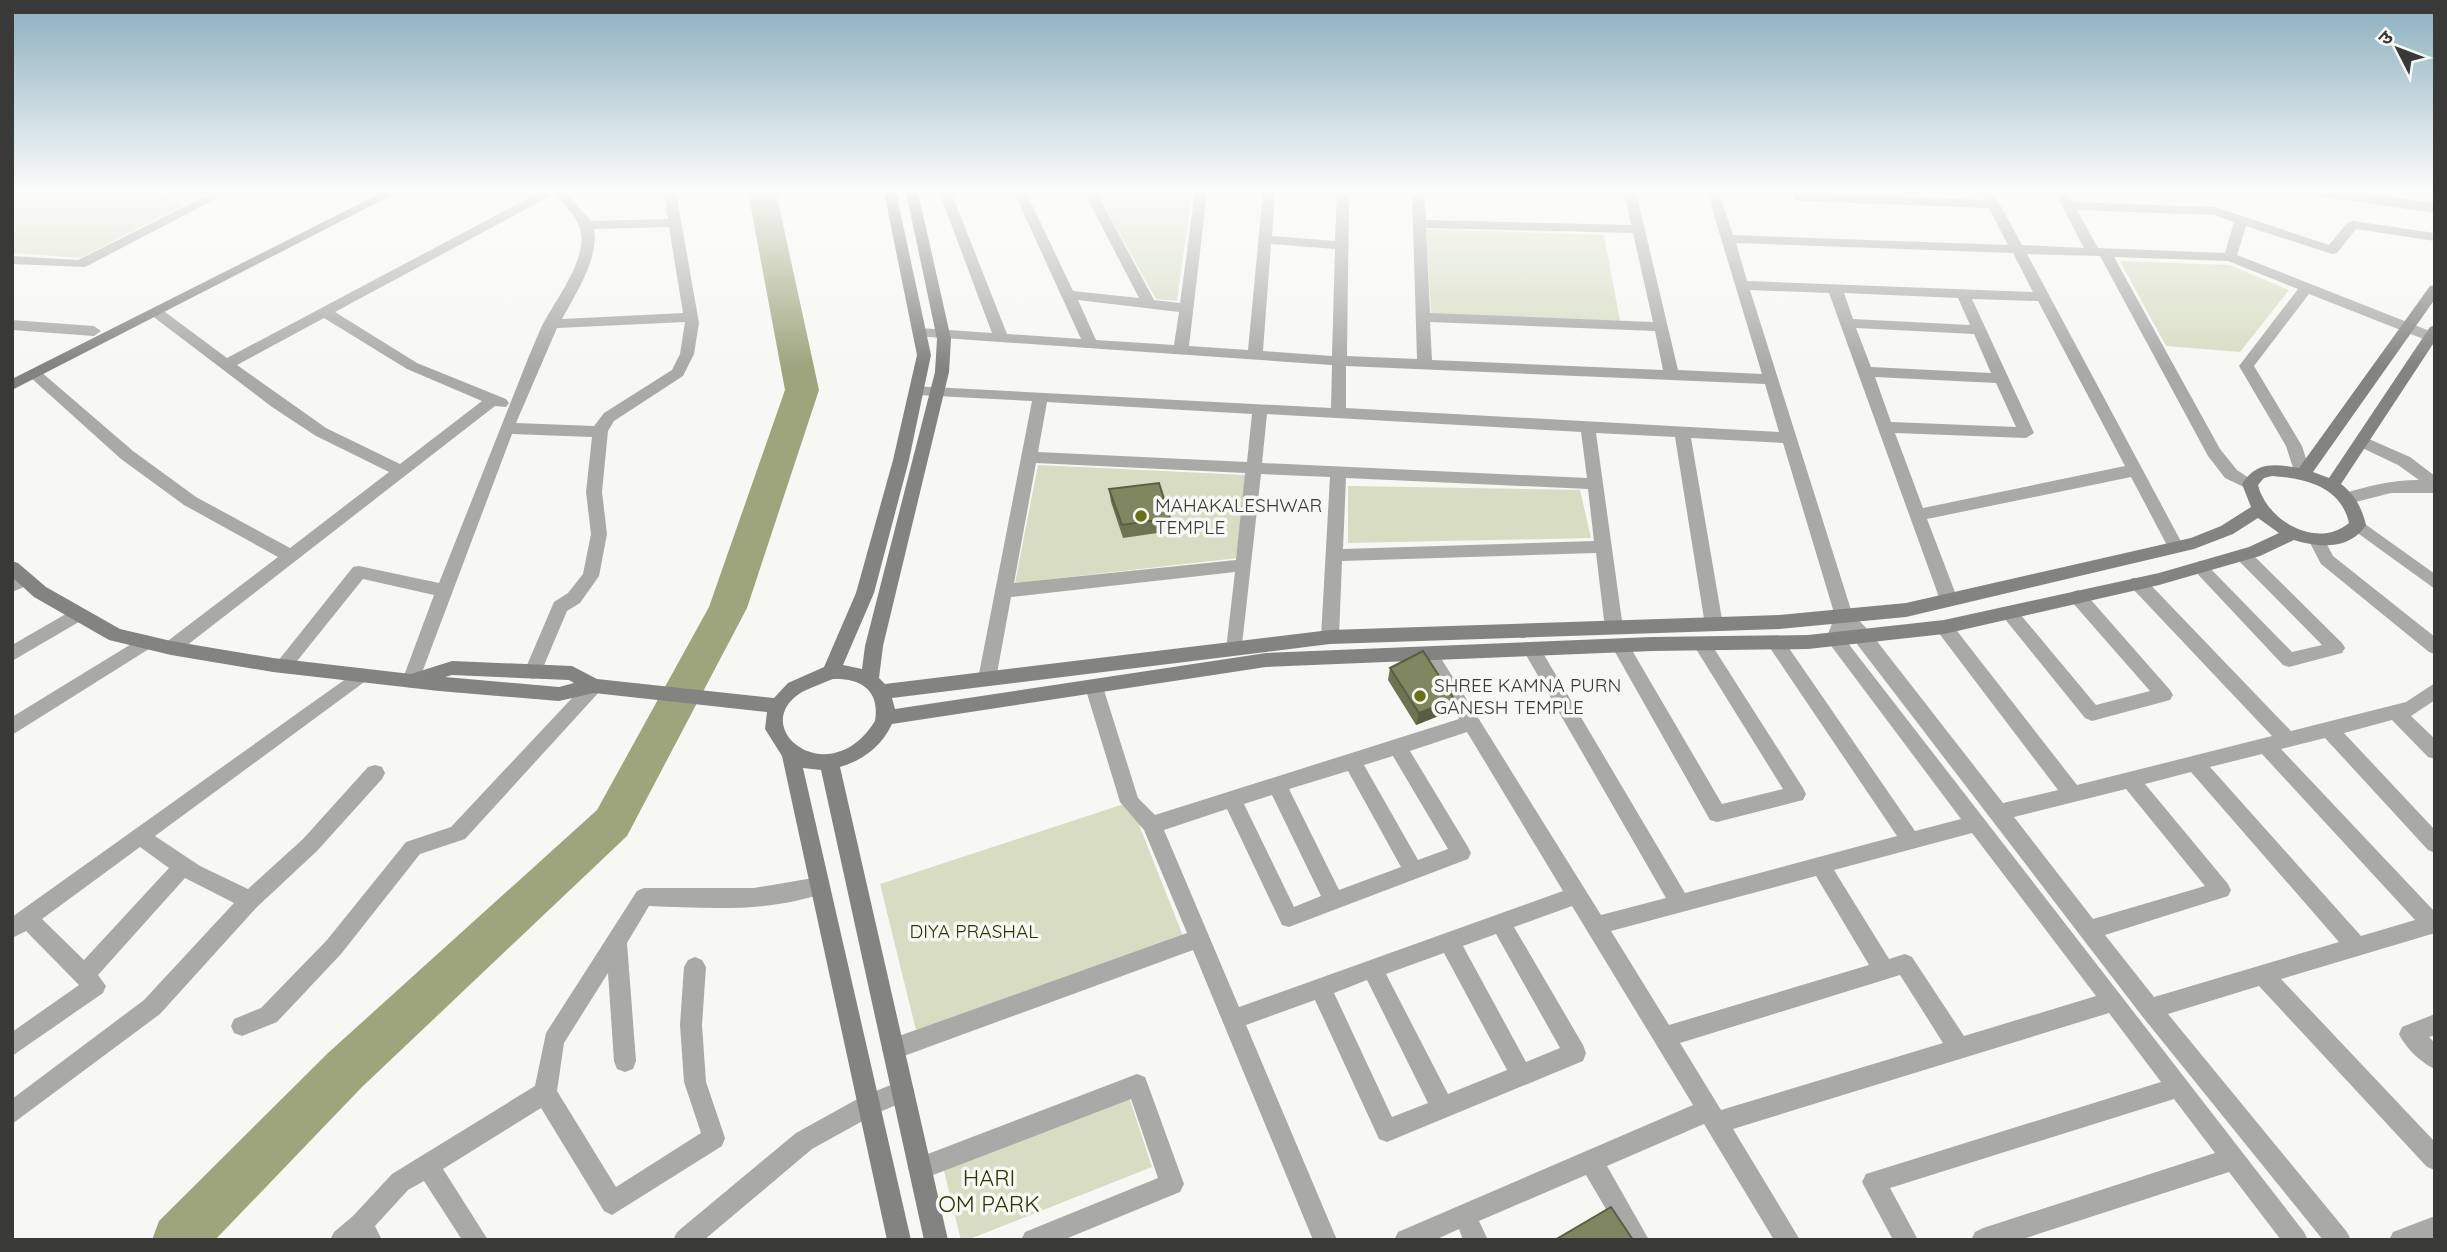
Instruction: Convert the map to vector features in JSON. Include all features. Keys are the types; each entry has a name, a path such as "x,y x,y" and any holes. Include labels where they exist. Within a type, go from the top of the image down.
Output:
{"street":[{"path":"12,260 80,264 107,250"},
{"path":"12,372 253,250"},
{"path":"12,385 277,250"},
{"path":"226,365 439,250"},
{"path":"411,681 514,408 550,324 577,274 585,250"},
{"path":"533,672 560,607 574,598 591,576 599,534 594,492 600,432 609,417 678,373 687,354 691,317 680,250"},
{"path":"831,672 865,593 901,460 924,355 902,250"},
{"path":"925,250 943,335 942,372 874,646 876,686 887,709 882,727 870,743 851,756 829,762 807,762 790,755 776,741 773,724 779,706 791,690 810,678 831,672 852,673 876,686 987,679 1330,637 1617,636 1702,644 1835,639 1944,628 2009,613 2199,568 2243,555 2294,533"},
{"path":"967,250 1001,338"},
{"path":"1047,250 1090,344"},
{"path":"1121,250 1149,304"},
{"path":"1181,350 1193,250"},
{"path":"1255,355 1264,250"},
{"path":"1338,413 1342,250"},
{"path":"1421,250 1425,365"},
{"path":"1645,250 1672,375"},
{"path":"1731,250 1844,616 1863,636 2088,930 2339,1240"},
{"path":"2018,250 2176,547"},
{"path":"2056,250 2230,257 2407,328 2433,334 2332,486"},
{"path":"2230,257 2232,250"},
{"path":"2098,252 2214,452 2231,474 2250,484"},
{"path":"1742,285 2042,297"},
{"path":"2303,474 2294,446 2246,366 2306,288"},
{"path":"1835,289 1949,600"},
{"path":"2303,474 2435,289"},
{"path":"1886,427 2026,433 1963,294"},
{"path":"1068,295 1186,308"},
{"path":"156,312 277,403 321,432 401,471"},
{"path":"324,312 412,366 514,408"},
{"path":"550,324 691,317"},
{"path":"1423,317 1661,327"},
{"path":"1848,323 1979,330"},
{"path":"12,325 94,331"},
{"path":"919,333 1340,361 1771,379"},
{"path":"1866,372 2001,379"},
{"path":"35,374 127,455 190,501 291,556"},
{"path":"917,390 1789,438"},
{"path":"987,679 1041,397"},
{"path":"171,648 493,400"},
{"path":"1235,649 1260,409"},
{"path":"1588,427 1617,636 1717,814 1796,794 1702,644"},
{"path":"506,428 600,432"},
{"path":"1682,432 1714,625"},
{"path":"2361,441 2404,461 2435,486"},
{"path":"1029,457 1595,484"},
{"path":"1918,515 2135,470"},
{"path":"2272,470 2303,474 2332,486 2348,498 2357,512 2358,525 2351,534 2336,540 2316,539 2294,533 2274,523 2259,510 2250,496 2250,484 2258,474 2272,470"},
{"path":"1330,637 1338,473"},
{"path":"2348,498 2372,490 2406,484 2435,486"},
{"path":"884,718 1266,660 1531,648 1714,625 1906,610 2176,547 2227,530 2259,510"},
{"path":"2358,525 2435,583"},
{"path":"2316,539 2327,560 2435,647"},
{"path":"1334,555 1604,547"},
{"path":"2199,568 2289,660 2336,648 2243,555"},
{"path":"1004,591 1244,565"},
{"path":"284,666 359,572 444,591"},
{"path":"17,578 115,635 171,648 284,666 411,681 559,694 594,686 779,706"},
{"path":"2138,583 2288,740"},
{"path":"2009,613 2092,713 2164,695 2078,597"},
{"path":"12,654 78,614"},
{"path":"1835,639 1844,616"},
{"path":"1944,628 2073,794"},
{"path":"1835,639 2295,1240"},
{"path":"12,727 146,642"},
{"path":"1776,643 1911,841"},
{"path":"1531,648 1680,903"},
{"path":"1428,652 1788,1240"},
{"path":"411,681 452,668 572,673 594,686"},
{"path":"12,1045 95,986 20,924 361,675"},
{"path":"242,1026 269,1015 325,957 413,848 458,833 594,686"},
{"path":"1094,687 1130,802 1152,825 1325,1240"},
{"path":"1999,813 2411,708 2435,690"},
{"path":"2395,712 2435,751"},
{"path":"1152,825 1472,723"},
{"path":"2329,729 2435,844"},
{"path":"2151,1009 2433,924 2266,745"},
{"path":"1232,799 1289,918 1461,853 1398,747"},
{"path":"790,755 899,1240"},
{"path":"1352,761 1414,871"},
{"path":"829,762 936,1240"},
{"path":"2195,763 2357,947"},
{"path":"12,1113 152,1007 250,900 310,845 375,773"},
{"path":"2088,930 2221,890 2129,779"},
{"path":"1277,785 1334,901"},
{"path":"1596,926 1977,823"},
{"path":"140,836 182,868 250,900"},
{"path":"1820,865 1884,970"},
{"path":"84,975 182,868"},
{"path":"695,967 691,1024 695,1082 714,1138 612,1203 545,1093 554,1040 644,897 728,900 792,893 819,886"},
{"path":"1233,1019 1577,895"},
{"path":"1320,987 1387,1131 1574,1053 1500,922"},
{"path":"893,1049 1199,938"},
{"path":"1449,941 1521,1075"},
{"path":"616,942 625,1061"},
{"path":"1664,1037 1905,964 1959,1049"},
{"path":"1372,968 1443,1108"},
{"path":"2263,975 2435,1159"},
{"path":"1406,1240 1591,1161 1713,1117 1959,1049 2113,1001"},
{"path":"2435,1024 2410,1034 2435,1058"},
{"path":"920,1168 1137,1085 1172,1184 1033,1240"},
{"path":"1906,1240 1874,1182 2179,1087"},
{"path":"685,1240 707,1231 804,1141 869,1105 903,1091"},
{"path":"342,1240 365,1232 400,1182 545,1093"},
{"path":"1983,1240 2233,1158"},
{"path":"1591,1161 1637,1240"},
{"path":"427,1165 477,1240"},
{"path":"1464,1215 1476,1240"},
{"path":"2402,1240 2435,1228"}],"green space":[{"path":"12,250 95,250 80,258 12,253"},
{"path":"1129,250 1184,250 1177,301 1156,299"},
{"path":"1427,250 1607,250 1620,321 1431,314"},
{"path":"2120,261 2229,265 2289,290 2240,352 2166,346"},
{"path":"1038,465 1245,475 1238,558 1015,583"},
{"path":"1348,486 1580,490 1591,538 1348,543"},
{"name":"DIYA PRASHAL","path":"1130,802 1183,936 916,1030 880,884"},
{"name":"HARI OM PARK","path":"1129,1097 1152,1167 967,1240 961,1240 943,1167"}],"building":[{"name":"MAHAKALESHWAR TEMPLE","path":"1159,483 1170,518 1122,525 1109,489"},
{"name":"SHREE KAMNA PURN GANESH TEMPLE","path":"1423,651 1454,699 1419,713 1390,668"},
{"path":"1611,1207 1633,1240 1555,1240"}],"waterway":[{"path":"178,1240 345,1070 612,823 728,608 802,390 774,250"}],"place":[{"name":"MAHAKALESHWAR TEMPLE","path":"1141,516"},
{"name":"SHREE KAMNA PURN GANESH TEMPLE","path":"1420,696"}]}
